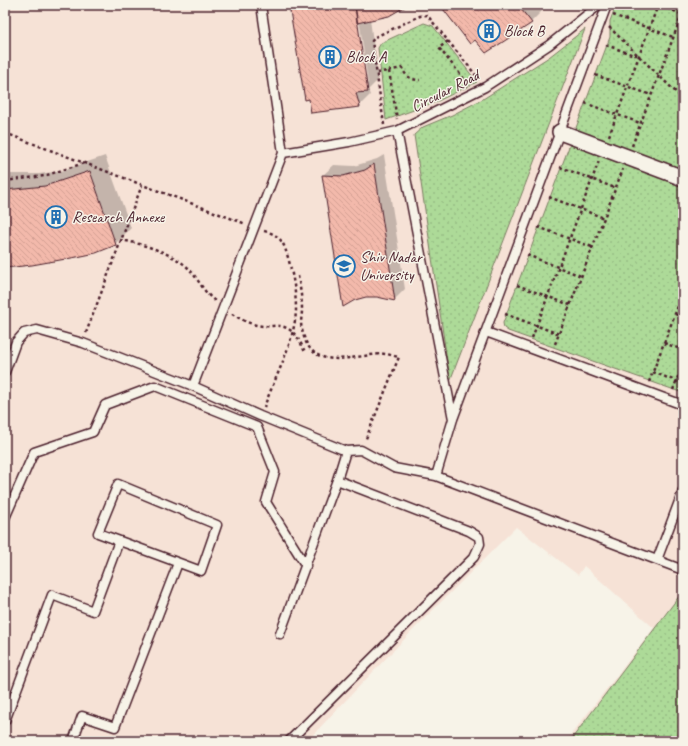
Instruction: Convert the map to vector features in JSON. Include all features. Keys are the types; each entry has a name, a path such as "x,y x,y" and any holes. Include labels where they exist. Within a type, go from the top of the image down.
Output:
{"street":[{"path":"560,132 683,178"}],"lane":[{"path":"193,386 283,153 261,5"},
{"name":"Circular Road","path":"283,153 334,145 397,131 486,87 549,45 599,5"},
{"path":"436,476 453,419 605,12"},
{"path":"397,131 453,419"},
{"path":"5,372 8,355 24,333 37,330 83,343 193,386 260,416 346,451 361,450 394,468 436,476 683,570"},
{"path":"486,332 683,405"},
{"path":"5,518 34,452 93,432 105,405 155,386 257,427 275,472 266,502 306,566"},
{"path":"280,634 338,480 346,451"},
{"path":"289,741 474,557 480,544 479,537 469,531 338,480"},
{"path":"118,484 217,525 201,571 178,563 98,533 118,484"},
{"path":"657,560 683,491"},
{"path":"5,721 52,596 93,611 119,541"},
{"path":"72,741 82,716 115,727 178,563"}],"path":[{"path":"529,348 658,5 683,13 555,344"},
{"path":"605,12 673,37"},
{"path":"605,12 640,55 683,99"},
{"path":"385,133 373,38 420,16 427,16 486,87"},
{"path":"448,41 439,48 470,88"},
{"path":"606,45 634,56 640,55"},
{"path":"377,73 402,68 411,79 420,80"},
{"path":"389,70 397,120"},
{"path":"595,75 651,95"},
{"path":"585,103 640,123"},
{"path":"5,133 254,227 274,233 283,241 295,293 296,311 292,331 260,416"},
{"path":"5,181 44,176 84,163"},
{"path":"560,167 615,188"},
{"path":"83,343 120,240 142,185"},
{"path":"549,197 604,218"},
{"path":"538,228 592,247"},
{"path":"120,240 134,242 178,259 191,270 214,301 225,305 229,312 249,323 264,326 281,326 292,331 300,340 305,352"},
{"path":"527,255 581,276"},
{"path":"298,276 301,291 301,328 311,352 326,358 354,358 382,354 399,357 361,450"},
{"path":"516,285 570,305"},
{"path":"649,383 683,293"},
{"path":"506,314 559,334"},
{"path":"675,314 683,317"},
{"path":"664,343 683,350"},
{"path":"669,400 683,363"},
{"path":"653,372 683,384"}],"shaded area":[{"name":"Shiv Nadar University","path":"5,5 683,5 683,741 566,741 654,628 584,566 578,575 516,527 414,629 307,741 5,741"}],"green space":[{"path":"616,5 683,5 683,393 508,331 504,328 503,323 610,37 610,21"},
{"path":"424,23 433,26 477,82 436,102 386,120 378,48 381,43"},
{"path":"585,29 450,381 414,135 423,127 452,115 483,99 549,57"},
{"path":"683,591 683,741 570,741"}],"building":[{"name":"Block A","path":"289,5 355,5 368,92 356,93 360,107 311,113 309,99 305,100"},
{"path":"355,5 408,5 389,16 357,23"},
{"name":"Block B","path":"440,5 525,5 521,9 532,23 486,53 475,40 470,44"},
{"path":"374,164 395,301 377,297 366,297 355,300 343,307 322,175 343,176 365,170"},
{"name":"Research Annexe","path":"90,171 116,245 96,253 77,257 5,268 5,190 45,186"}],"place":[{"name":"Block B","path":"489,31"},
{"name":"Block A","path":"330,57"},
{"name":"Research Annexe","path":"56,217"},
{"name":"Shiv Nadar University","path":"344,266"}]}
